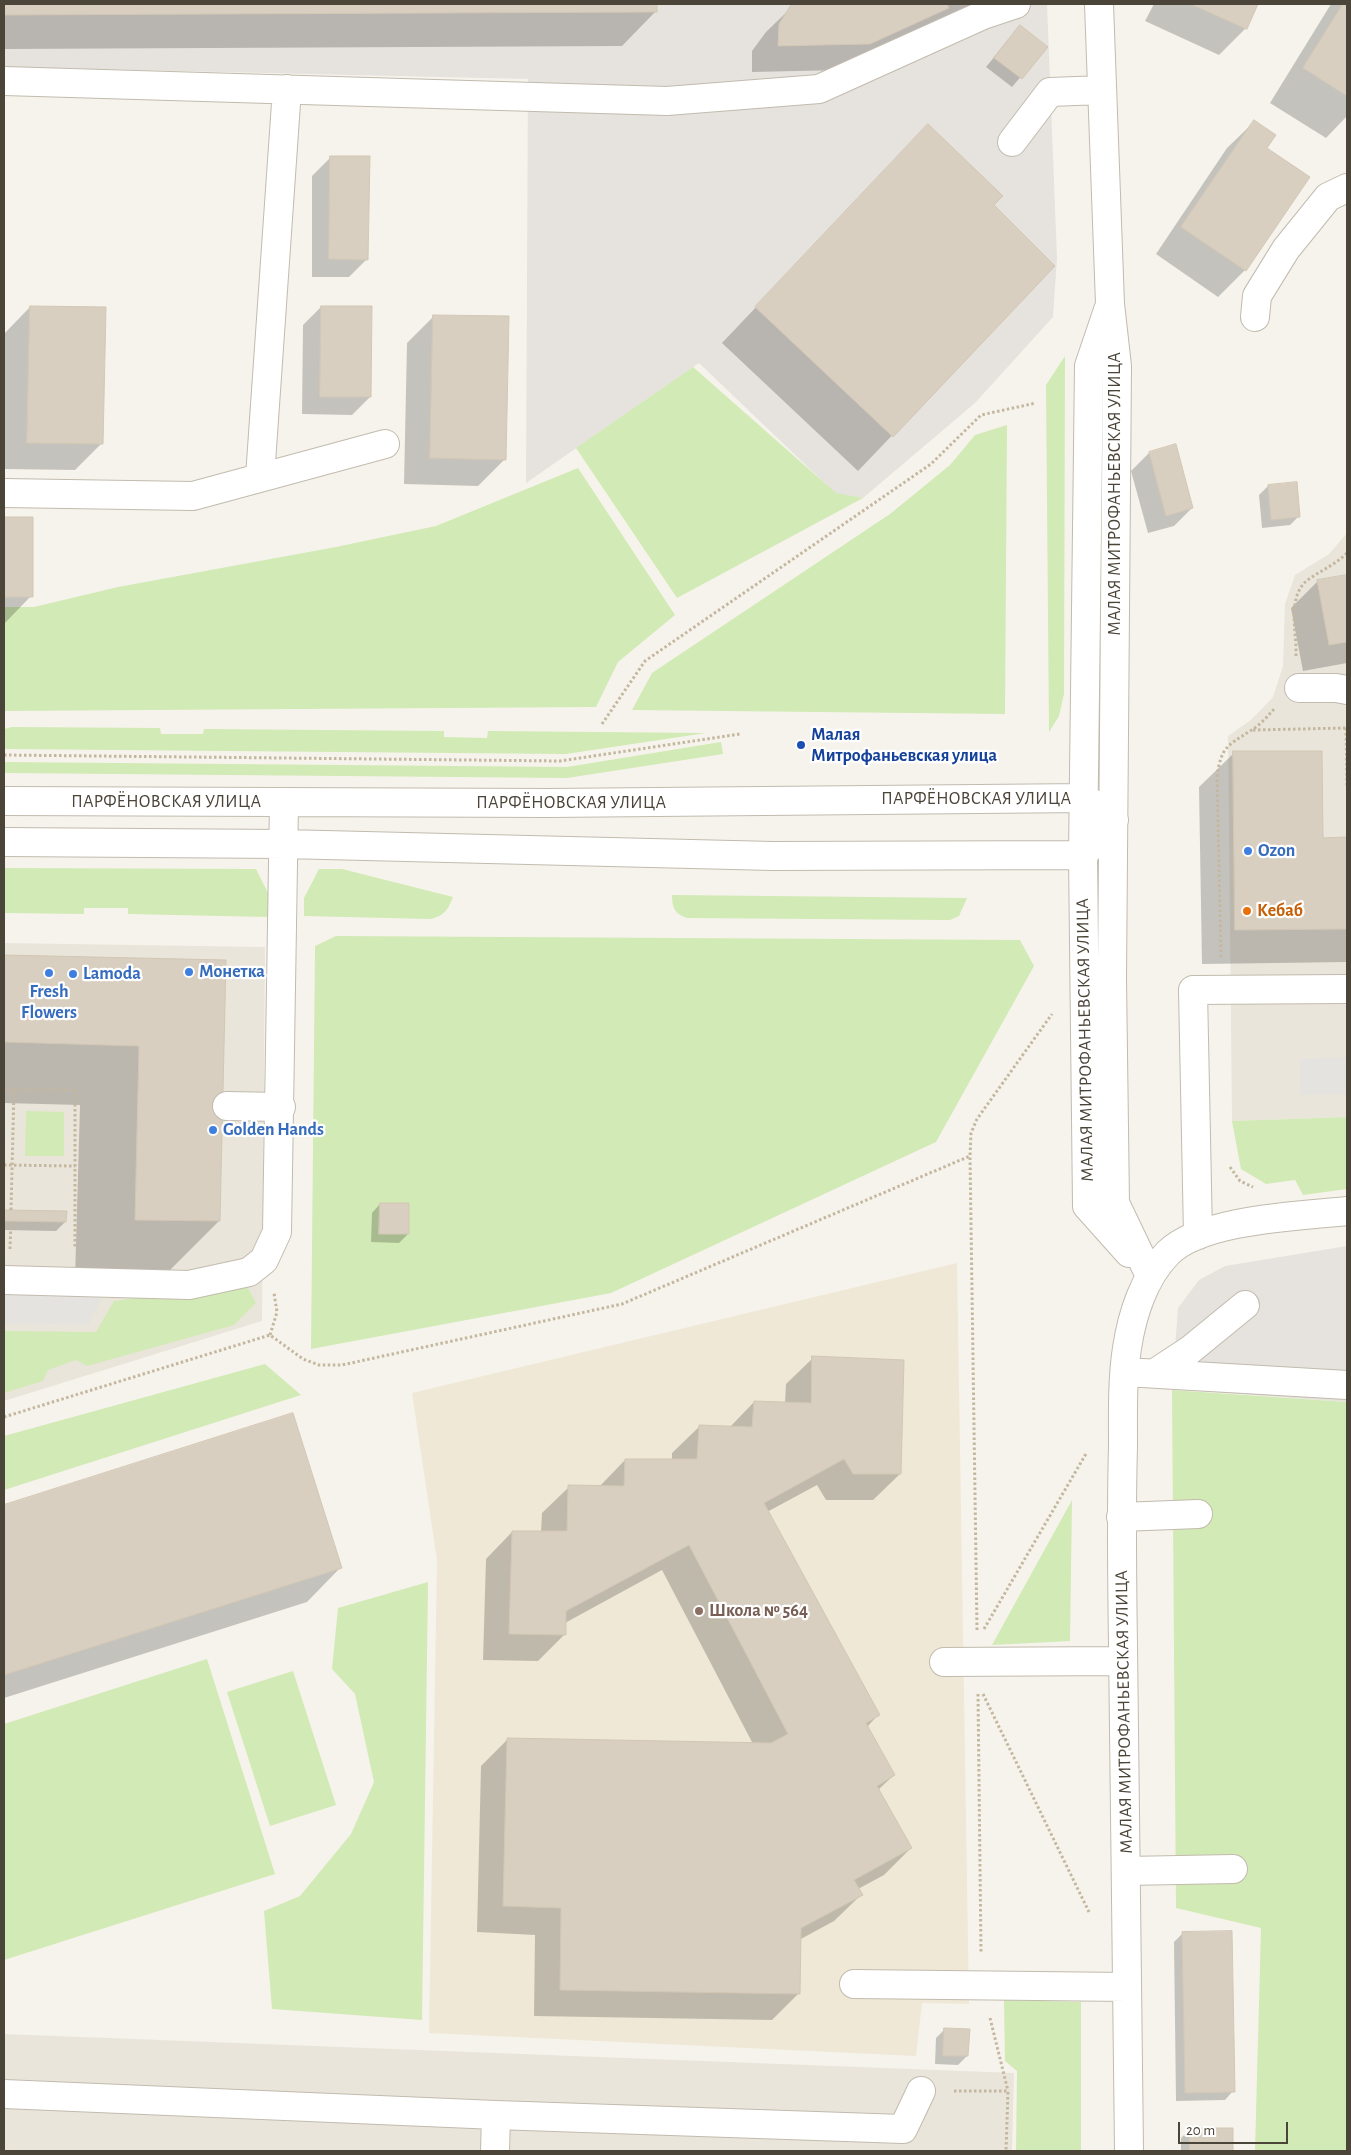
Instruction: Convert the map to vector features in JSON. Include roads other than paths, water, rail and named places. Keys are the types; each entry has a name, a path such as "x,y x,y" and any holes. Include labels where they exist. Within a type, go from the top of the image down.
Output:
{"street":[{"path":"4,81 667,101 819,89 983,15 1016,4"},
{"name":"МАЛАЯ МИТРОФАНЬЕВСКАЯ УЛИЦА","path":"1099,4 1110,304 1117,366 1112,978 1115,1202 1150,1276"},
{"path":"260,477 287,89"},
{"path":"1012,142 1050,92 1102,90"},
{"path":"1255,317 1257,296 1286,249 1328,196 1347,188"},
{"name":"МАЛАЯ МИТРОФАНЬЕВСКАЯ УЛИЦА","path":"1110,304 1089,366 1084,855 1087,1206 1150,1276"},
{"path":"4,492 193,496 385,444"},
{"path":"1297,675 1347,690"},
{"name":"ПАРФЁНОВСКАЯ УЛИЦА","path":"4,801 549,803 1085,798 1114,820"},
{"path":"4,1280 189,1285 249,1272 264,1260 278,1232 284,803"},
{"path":"4,842 284,844 773,856 1084,855 1114,820"},
{"path":"1198,1235 1193,990 1347,989"},
{"path":"226,1106 281,1107"},
{"name":"МАЛАЯ МИТРОФАНЬЕВСКАЯ УЛИЦА","path":"1128,2151 1121,1517 1125,1372 1127,1348 1132,1326 1139,1302 1150,1276 1169,1252 1198,1235 1227,1226 1266,1219 1347,1211"},
{"path":"1155,1373 1190,1350 1245,1304"},
{"path":"1125,1372 1347,1384"},
{"path":"1121,1517 1198,1514"},
{"path":"944,1662 1123,1661"},
{"path":"1126,1871 1232,1869"},
{"path":"854,1984 1127,1987"},
{"path":"4,2094 496,2115 903,2128 921,2091"},
{"path":"495,2151 496,2115"}],"place":[{"name":"Малая Митрофаньевская улица","path":"801,745"},
{"name":"Ozon","path":"1248,851"},
{"name":"Кебаб","path":"1247,911"},
{"name":"Монетка","path":"189,972"},
{"name":"Fresh Flowers","path":"49,973"},
{"name":"Lamoda","path":"73,974"},
{"name":"Golden Hands","path":"213,1130"},
{"name":"Школа № 564","path":"699,1611"}]}
